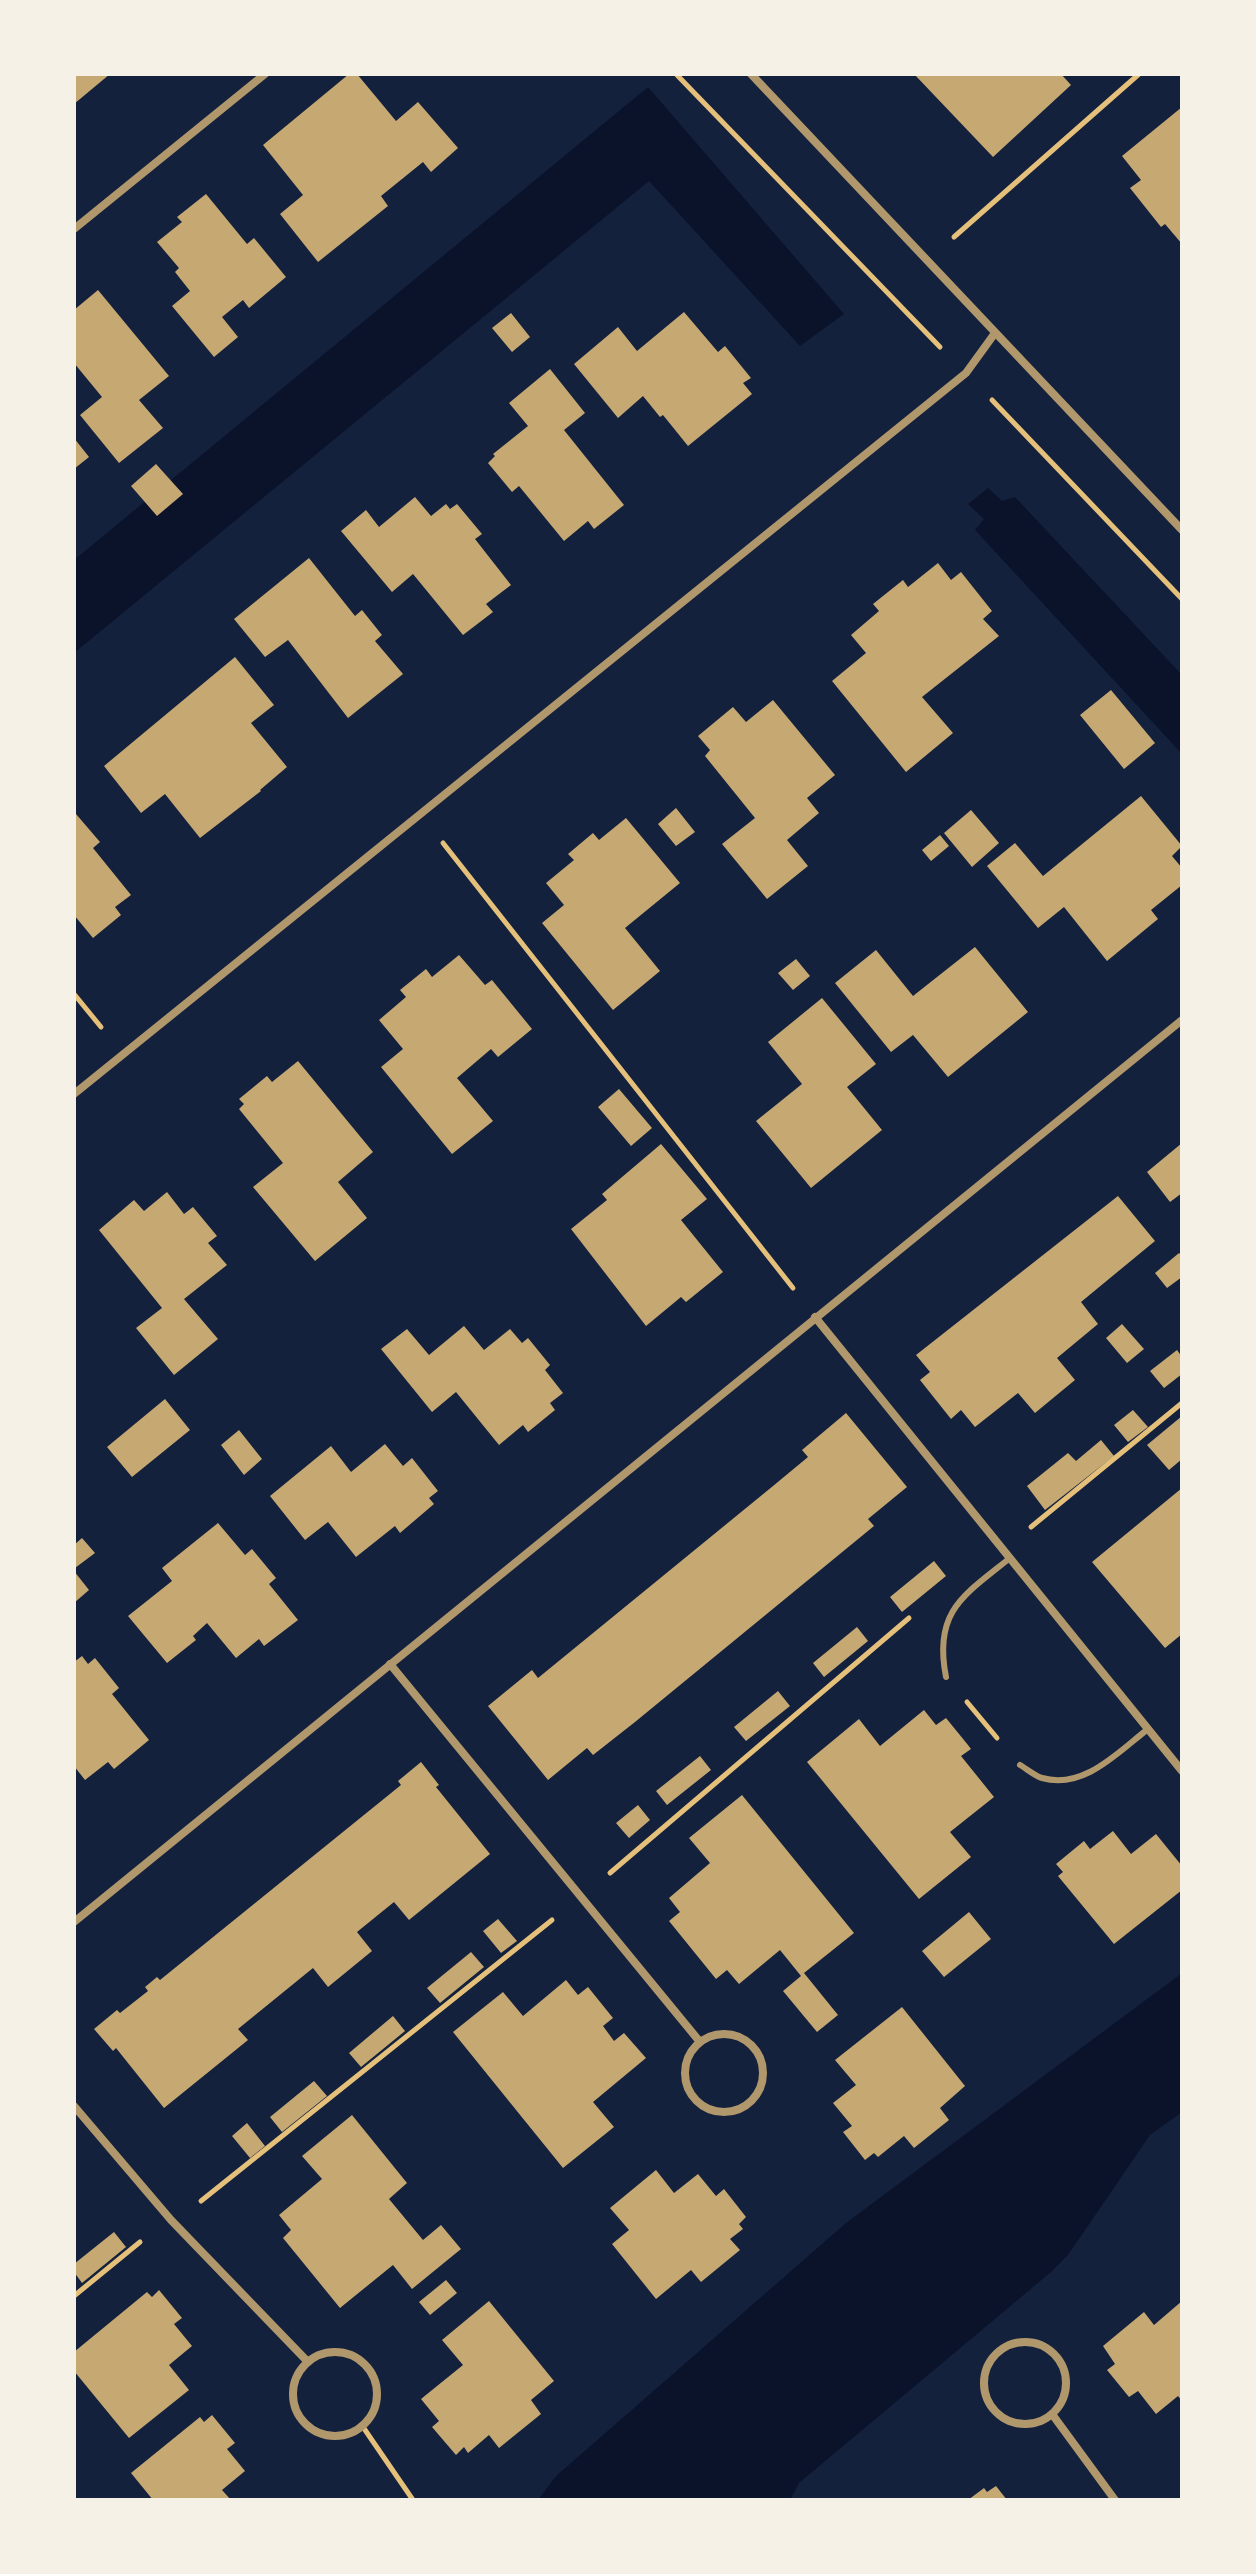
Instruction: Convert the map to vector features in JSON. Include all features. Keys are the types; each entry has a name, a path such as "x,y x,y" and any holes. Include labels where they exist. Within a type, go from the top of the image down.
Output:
{"street":[{"path":"74,229 265,74"},
{"path":"751,74 1182,530"},
{"path":"74,1094 966,373 995,333"},
{"path":"74,1922 1182,1020"},
{"path":"815,1317 1182,1771"},
{"path":"390,1664 700,2042"},
{"path":"736,2034 756,2048 762,2059 762,2084 756,2096 736,2111 709,2110 689,2091 685,2079 686,2064 700,2042 710,2035 736,2034"},
{"path":"74,2106 171,2220 308,2362"},
{"path":"1025,2341 1039,2343 1061,2361 1066,2375 1066,2389 1052,2414 1041,2421 1016,2423 994,2410 983,2386 990,2361 999,2351 1025,2341"},
{"path":"335,2352 362,2362 372,2373 377,2387 377,2401 363,2427 338,2437 325,2435 303,2422 296,2411 294,2385 299,2372 308,2362 335,2352"},
{"path":"1052,2414 1115,2500"}],"lane":[{"path":"946,1677 941,1652 946,1624 965,1595 1010,1558"},
{"path":"1020,1765 1042,1778 1069,1779 1096,1770 1148,1729"}],"path":[{"path":"676,74 1182,599"},
{"path":"926,262 1139,74"},
{"path":"420,814 815,1317"},
{"path":"998,1542 1019,1537 1182,1403"},
{"path":"74,2296 161,2225 202,2200 581,1898 914,1613"},
{"path":"946,1677 1020,1765"},
{"path":"363,2427 413,2500"}],"water":[{"path":"648,87 844,314 800,346 649,181 74,653 74,560"},
{"path":"988,488 1002,501 1015,497 1182,675 1182,754 975,530 984,519 968,504"},
{"path":"1182,1973 1182,2112 1150,2135 1068,2255 1051,2272 799,2483 790,2500 538,2500 556,2476 846,2223"}],"building":[{"path":"74,74 110,74 74,104"},
{"path":"349,74 357,74 396,121 418,102 458,148 431,172 423,162 381,196 388,206 318,262 280,214 303,195 263,145"},
{"path":"914,74 1061,74 1071,85 993,157"},
{"path":"1182,107 1182,244 1165,224 1161,227 1130,188 1141,180 1122,156"},
{"path":"206,194 247,244 254,238 286,277 249,308 243,300 222,317 238,337 214,357 172,306 190,291 175,272 179,268 157,242 182,222 177,217"},
{"path":"98,290 169,376 139,400 163,428 119,463 80,415 102,397 74,363 74,310"},
{"path":"684,312 718,352 725,346 751,378 743,383 752,394 688,446 643,396 618,418 574,364 618,327 637,351"},
{"path":"511,313 530,337 512,352 492,328"},
{"path":"550,369 585,413 564,430 624,505 594,529 588,521 564,541 519,486 512,492 488,463 495,456 493,454 528,426 509,403"},
{"path":"74,438 89,457 74,469"},
{"path":"156,464 183,494 157,516 131,486"},
{"path":"415,497 431,516 446,504 450,509 457,504 482,534 475,539 511,585 486,604 493,612 463,635 413,574 392,592 341,531 366,510 379,527"},
{"path":"309,558 355,616 362,610 382,635 375,641 403,674 348,718 288,640 265,657 234,619"},
{"path":"938,563 951,580 961,572 992,611 983,619 999,636 922,697 953,733 906,772 832,681 866,653 851,635 879,611 873,604 903,580 908,587"},
{"path":"235,657 274,705 251,723 287,767 200,838 165,794 141,813 104,766"},
{"path":"1111,690 1155,743 1124,769 1080,715"},
{"path":"773,700 835,775 807,798 819,813 787,840 808,866 767,899 722,844 755,818 705,756 710,750 698,736 733,707 746,722"},
{"path":"1141,796 1182,846 1172,856 1182,868 1182,885 1151,910 1158,919 1107,961 1064,907 1038,928 987,866 1015,843 1043,876"},
{"path":"676,808 695,832 676,846 658,824"},
{"path":"971,810 999,843 972,867 944,833"},
{"path":"76,814 100,842 93,848 131,895 115,907 121,915 93,938 74,915"},
{"path":"626,818 680,883 625,928 660,971 613,1010 542,923 564,905 546,883 574,860 568,854 593,833 599,840"},
{"path":"940,835 949,846 931,861 922,850"},
{"path":"975,947 1028,1012 948,1077 913,1035 891,1052 835,983 876,950 913,996"},
{"path":"459,955 485,985 492,980 532,1029 498,1057 491,1049 457,1078 493,1121 452,1154 381,1067 403,1049 379,1020 406,997 400,990 426,969 432,977"},
{"path":"796,959 810,976 793,990 778,973"},
{"path":"822,998 876,1064 847,1087 882,1130 811,1188 756,1121 802,1084 768,1042"},
{"path":"298,1061 373,1152 338,1182 367,1218 315,1261 253,1187 283,1163 239,1109 244,1104 239,1099 267,1076 272,1082"},
{"path":"619,1089 652,1128 631,1146 598,1107"},
{"path":"1182,1143 1182,1193 1170,1202 1147,1172"},
{"path":"661,1144 707,1199 681,1220 723,1272 686,1302 681,1297 646,1326 571,1229 607,1200 602,1194"},
{"path":"167,1192 184,1214 193,1207 217,1236 208,1243 227,1265 184,1299 218,1339 174,1375 136,1328 162,1308 99,1230 134,1200 144,1211"},
{"path":"1118,1196 1155,1241 1081,1302 1098,1324 1057,1358 1075,1380 1035,1413 1018,1393 975,1427 961,1410 951,1419 920,1380 930,1372 916,1355"},
{"path":"1179,1253 1182,1256 1182,1277 1167,1288 1155,1273"},
{"path":"1122,1324 1144,1349 1127,1363 1106,1338"},
{"path":"464,1326 484,1350 510,1329 522,1343 528,1338 550,1365 545,1370 563,1393 550,1403 555,1410 528,1432 523,1425 499,1445 456,1392 432,1412 381,1349 407,1329 429,1355"},
{"path":"1177,1350 1182,1357 1182,1374 1164,1388 1150,1371"},
{"path":"165,1399 190,1430 132,1477 107,1447"},
{"path":"1133,1410 1148,1427 1128,1442 1114,1425"},
{"path":"846,1413 907,1487 868,1519 874,1526 635,1722 593,1755 587,1748 548,1780 488,1706 532,1670 538,1678 773,1486 808,1457 802,1450"},
{"path":"1182,1416 1182,1459 1169,1470 1147,1445"},
{"path":"239,1430 262,1459 244,1475 221,1445"},
{"path":"1101,1440 1114,1456 1045,1510 1027,1486 1068,1453 1076,1461"},
{"path":"385,1444 403,1466 412,1458 438,1491 429,1498 434,1504 400,1533 395,1526 356,1557 328,1522 305,1540 270,1496 331,1446 351,1472"},
{"path":"1182,1488 1182,1634 1165,1648 1092,1562"},
{"path":"218,1523 245,1555 252,1549 276,1578 269,1584 298,1620 264,1646 259,1639 236,1658 207,1623 193,1636 196,1640 167,1663 128,1616 172,1581 162,1568"},
{"path":"82,1538 95,1553 75,1568 74,1545"},
{"path":"934,1561 946,1576 902,1612 890,1597"},
{"path":"74,1571 89,1590 74,1603"},
{"path":"857,1627 868,1641 824,1677 813,1663"},
{"path":"82,1656 88,1664 95,1658 119,1688 112,1694 149,1740 114,1769 108,1762 85,1780 74,1766 74,1662"},
{"path":"778,1691 790,1706 746,1741 734,1727"},
{"path":"924,1710 936,1725 946,1718 968,1745 971,1749 961,1756 994,1797 950,1832 971,1857 919,1899 807,1762 859,1719 880,1746"},
{"path":"700,1756 711,1770 667,1805 656,1791"},
{"path":"421,1762 439,1785 436,1787 490,1854 409,1920 394,1902 357,1932 372,1951 328,1987 313,1968 238,2029 248,2040 164,2108 116,2048 113,2051 94,2029 148,1991 145,1987 157,1977 160,1980 401,1785 398,1781"},
{"path":"742,1795 854,1933 804,1973 838,2015 817,2032 783,1991 801,1976 780,1950 739,1984 727,1970 716,1979 669,1921 680,1912 669,1898 710,1863 689,1838"},
{"path":"638,1805 650,1820 629,1838 616,1823"},
{"path":"1113,1831 1131,1854 1156,1834 1182,1866 1182,1890 1114,1944 1058,1876 1063,1872 1056,1864 1084,1841 1090,1849"},
{"path":"969,1912 991,1939 944,1977 922,1951"},
{"path":"498,1919 517,1941 501,1953 483,1931"},
{"path":"471,1952 484,1967 440,2003 427,1988"},
{"path":"566,1980 578,1995 588,1987 613,2018 603,2026 614,2041 624,2033 646,2058 593,2102 614,2127 563,2168 453,2032 503,1992 523,2016"},
{"path":"902,2007 965,2086 940,2108 949,2120 914,2148 904,2136 878,2157 874,2153 865,2160 843,2132 852,2126 833,2103 856,2085 835,2060"},
{"path":"393,2016 405,2031 361,2067 349,2053"},
{"path":"314,2081 327,2096 282,2132 270,2117"},
{"path":"352,2115 407,2183 389,2199 423,2240 441,2225 461,2249 412,2289 393,2265 340,2308 283,2238 291,2230 279,2215 322,2179 302,2156"},
{"path":"247,2123 265,2146 250,2158 232,2136"},
{"path":"656,2170 674,2193 698,2174 716,2196 724,2189 746,2217 739,2224 743,2229 730,2239 740,2250 701,2282 691,2270 656,2299 612,2244 629,2230 610,2208"},
{"path":"114,2232 126,2247 82,2283 74,2272 74,2264"},
{"path":"446,2280 457,2293 430,2315 419,2302"},
{"path":"159,2290 182,2318 174,2324 192,2346 169,2365 189,2390 129,2438 74,2371 74,2352 147,2292 152,2297"},
{"path":"489,2301 554,2381 531,2400 541,2414 499,2448 489,2435 468,2453 464,2447 456,2455 432,2427 439,2421 421,2399 463,2365 442,2340"},
{"path":"1182,2301 1182,2401 1178,2396 1156,2414 1138,2391 1129,2397 1107,2370 1115,2364 1103,2346 1144,2312 1154,2325"},
{"path":"212,2415 235,2443 227,2449 245,2471 222,2490 231,2500 153,2500 131,2473 200,2417 204,2422"},
{"path":"996,2486 1007,2500 968,2500 984,2488 987,2492"}]}
